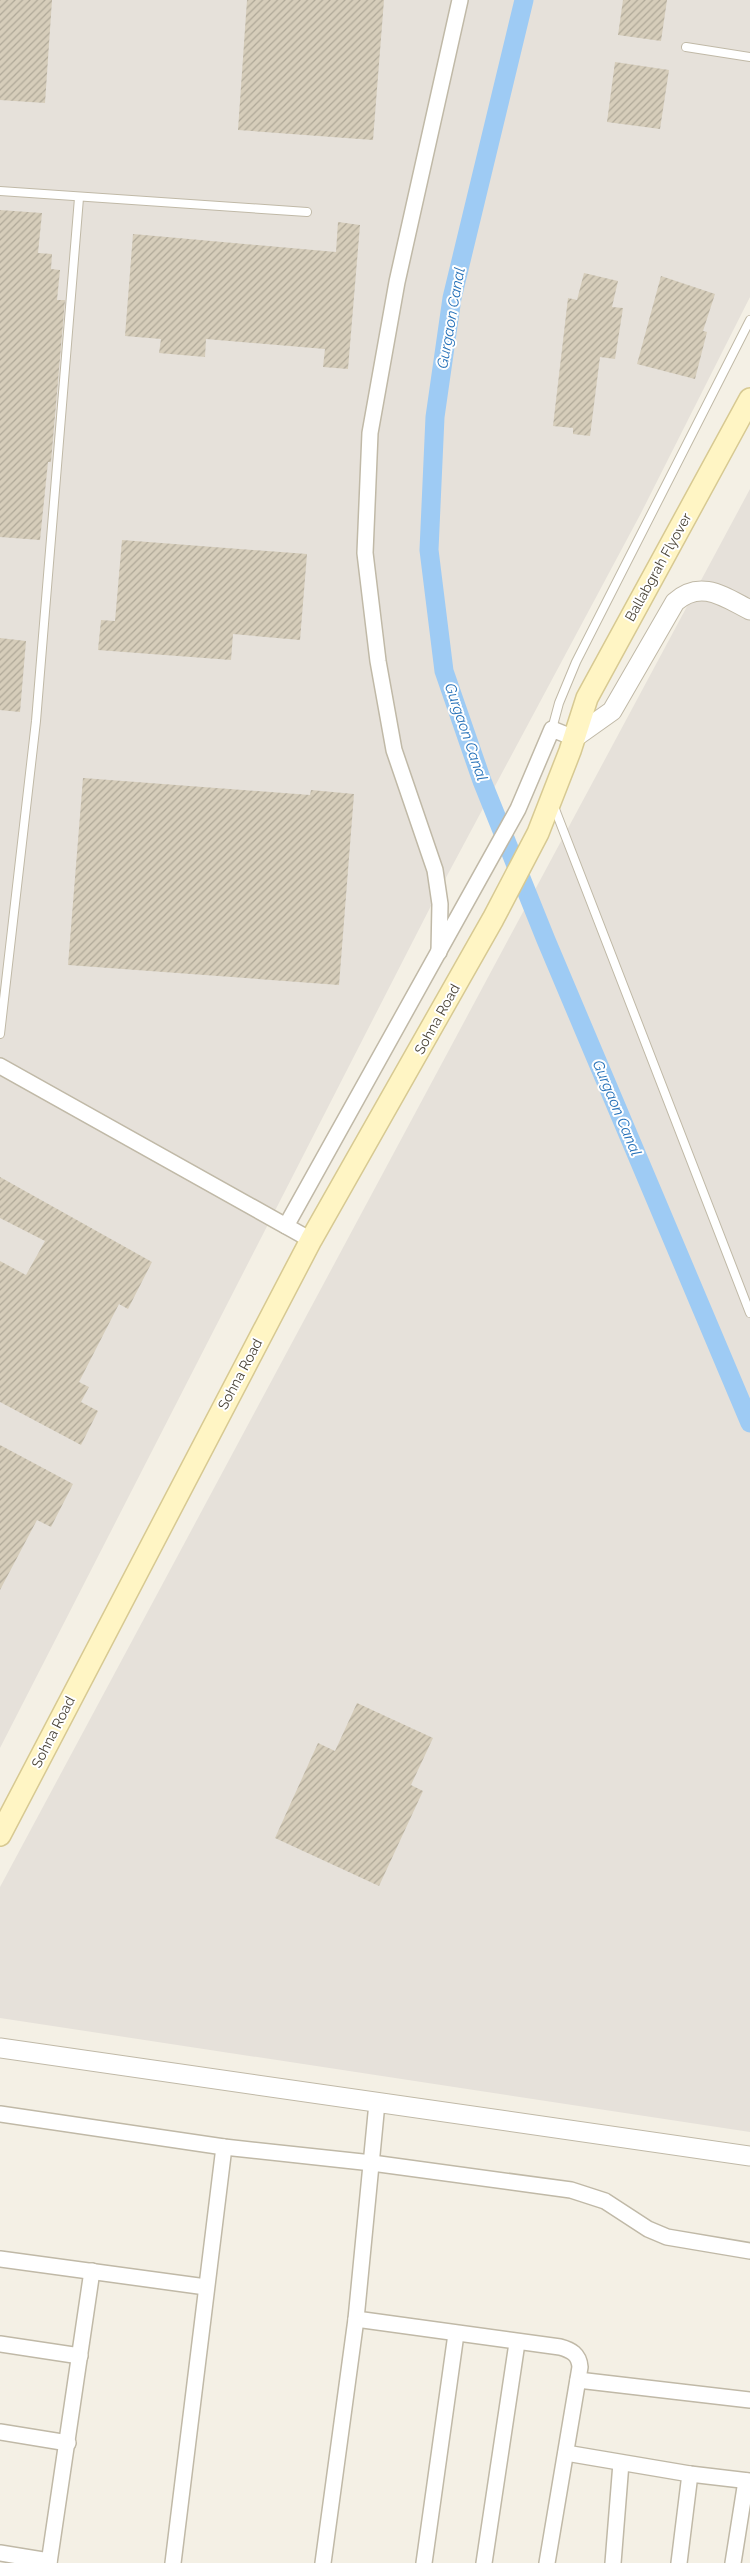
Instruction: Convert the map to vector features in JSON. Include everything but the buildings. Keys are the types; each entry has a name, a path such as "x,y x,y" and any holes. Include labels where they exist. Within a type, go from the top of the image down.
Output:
{"main road":[{"name":"Ballabgrah Flyover","path":"538,832 574,738 587,698 750,399"},
{"name":"Sohna Road","path":"0,1835 311,1240 493,919 538,832"}],"street":[{"path":"439,952 440,904 435,870 394,750 378,661 365,553 370,433 397,282 460,0"},
{"path":"286,1226 518,809 552,728 574,738 612,711 675,602 684,593 703,590 718,594 750,610"},
{"path":"0,1066 311,1240"},
{"path":"0,2048 750,2156"},
{"path":"323,2563 356,2319 377,2103"},
{"path":"0,2114 224,2147 372,2163 571,2190 605,2201 648,2229 667,2237 750,2251"},
{"path":"173,2563 224,2147"},
{"path":"0,2259 206,2287"},
{"path":"0,2553 49,2562 92,2271"},
{"path":"356,2319 569,2349 580,2360 547,2563"},
{"path":"424,2563 456,2334"},
{"path":"484,2563 517,2343"},
{"path":"0,2344 80,2356"},
{"path":"578,2380 750,2400"},
{"path":"0,2432 68,2443"},
{"path":"566,2453 690,2474 748,2481 733,2563"},
{"path":"613,2563 621,2463"},
{"path":"679,2563 690,2474"}],"lane":[{"path":"686,47 750,57"},
{"path":"0,192 307,212"},
{"path":"0,1034 36,721 79,198"},
{"path":"552,728 559,703 576,662 750,320"},
{"path":"551,799 750,1313"}],"shaded area":[{"path":"0,0 750,0 750,297 640,515 434,900 0,1748"},
{"path":"750,489 750,2132 0,2018 0,1887"}],"waterway":[{"name":"Gurgaon Canal","path":"524,0 452,298 435,417 429,550 444,671 482,781 546,940 750,1423"}]}
